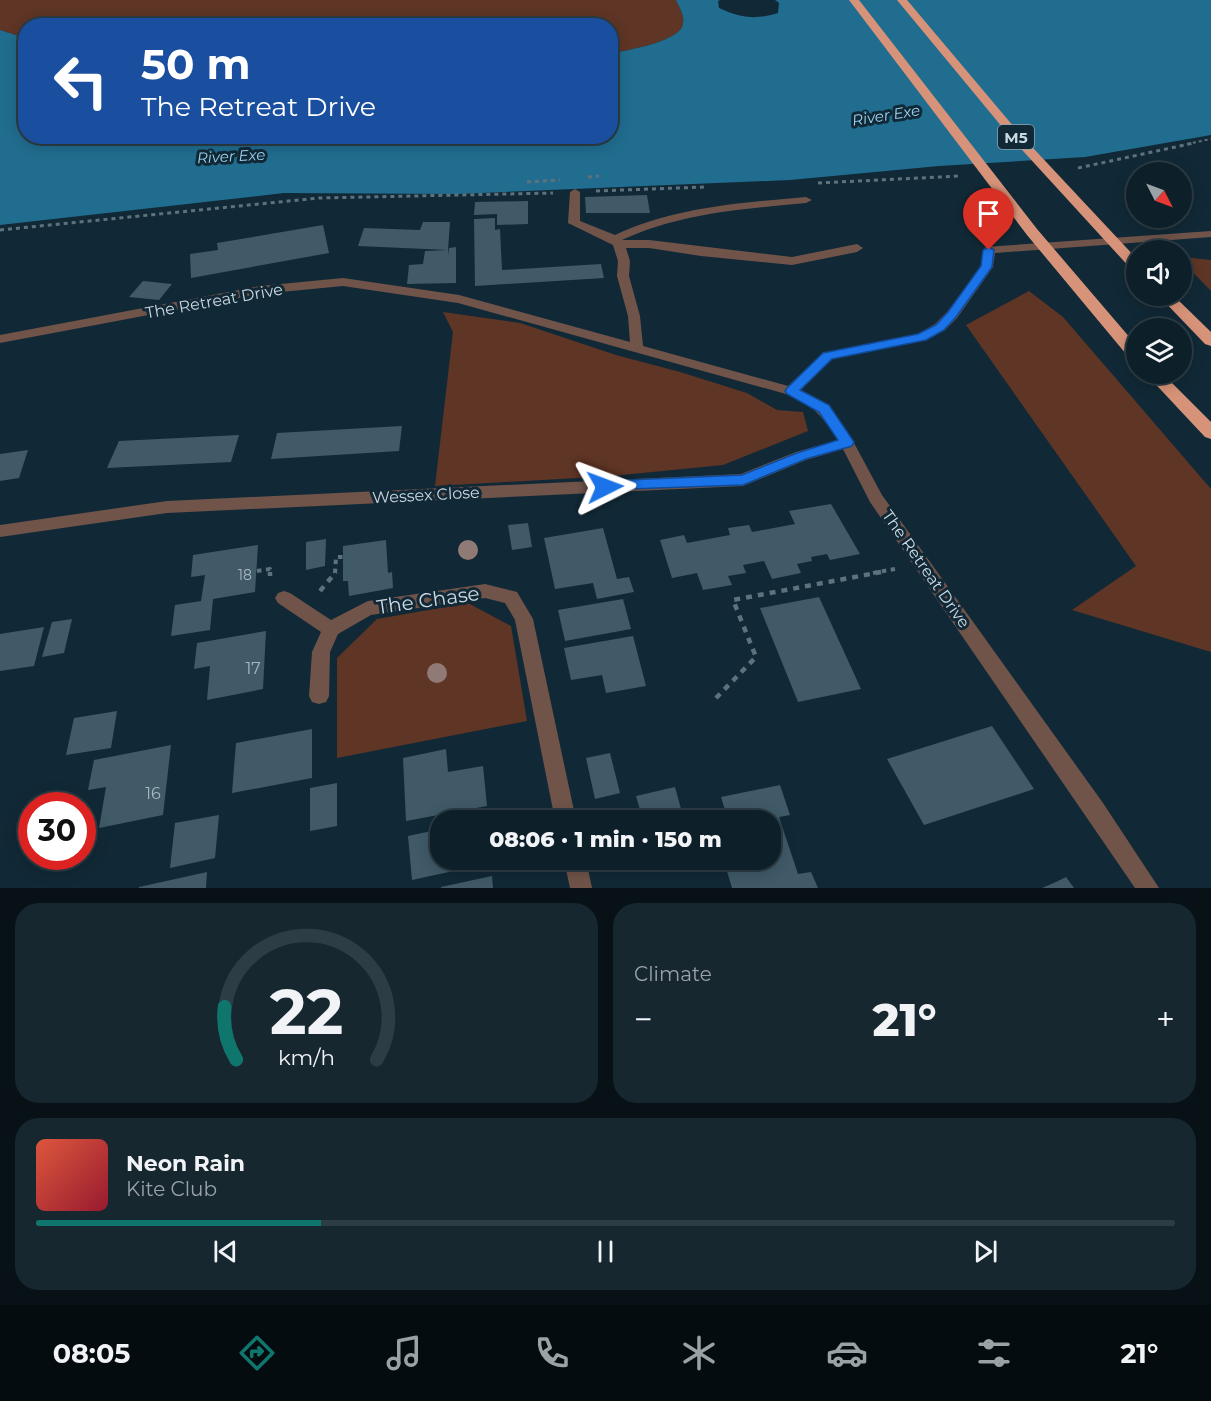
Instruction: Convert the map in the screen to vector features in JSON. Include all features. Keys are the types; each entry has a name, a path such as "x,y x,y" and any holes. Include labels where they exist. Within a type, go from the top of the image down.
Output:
{"highway":[{"name":"M5","path":"854,0 1032,232 1126,344"},
{"name":"M5","path":"902,0 971,87 1126,256"},
{"path":"1176,306 1210,340"},
{"path":"1164,384 1211,433"}],"street":[{"path":"575,192 574,223 617,241 792,261 857,248"},
{"path":"617,241 631,230 666,220 725,208 806,200"},
{"path":"791,391 828,356 922,337 940,327 952,315 987,267 989,250 1211,234"},
{"path":"617,241 625,261 623,276 634,316 637,348"},
{"name":"The Retreat Drive","path":"0,339 260,290 343,282 459,299 791,391 824,408 847,442 876,498 1148,888"},
{"name":"Wessex Close","path":"0,531 167,507 743,480 801,456 847,442"},
{"name":"The Chase","path":"331,629 368,608 485,591 511,597 524,619 564,810"},
{"path":"284,598 331,629 321,652 319,696"},
{"path":"577,870 581,888"}],"path":[{"path":"1072,168 1211,139"},
{"path":"809,183 970,175"},
{"path":"0,230 320,198 716,187"},
{"path":"319,592 337,571 336,557 343,557"},
{"path":"716,699 756,657 733,600 923,564"}],"shaded area":[{"path":"0,0 676,0 683,20 682,27 670,37 650,45 618,52 618,18 18,18 18,36 0,30"},
{"path":"1192,258 1211,260 1211,291 1192,271"},
{"path":"1029,291 1063,317 1211,489 1211,652 1072,610 1136,566 966,325"},
{"path":"443,312 520,323 616,355 747,393 777,410 803,412 808,431 723,465 612,476 435,486 453,332"},
{"path":"468,603 511,626 527,721 337,758 337,658 377,619"}],"water":[{"name":"River Exe","path":"676,0 720,0 718,1 719,8 741,16 762,17 778,13 779,3 775,0 1211,0 1211,135 1085,157 939,166 790,180 457,194 284,193 0,225 0,30 18,36 18,144 618,144 618,52 649,45 670,37 682,27 682,14"}],"building":[{"path":"647,195 650,213 586,213 585,197"},
{"path":"528,201 528,224 497,225 497,214 474,215 475,202"},
{"path":"495,218 495,230 500,229 502,270 601,264 604,278 475,286 474,219"},
{"path":"423,222 450,222 448,250 358,246 364,228 420,230"},
{"path":"323,225 329,253 191,278 190,254 218,250 217,243"},
{"path":"456,247 456,283 407,284 409,265 423,264 425,251 448,250 448,255 449,248"},
{"path":"143,281 172,284 159,300 129,297"},
{"path":"402,426 399,451 271,459 277,433"},
{"path":"239,435 231,462 107,468 119,441"},
{"path":"28,450 19,478 0,481 0,454"},
{"path":"831,504 860,554 830,560 827,554 811,557 812,561 797,564 801,573 772,579 764,561 743,565 746,573 728,576 732,585 703,590 697,573 672,578 660,540 684,535 687,543 730,535 728,528 749,525 752,532 795,524 789,511"},
{"path":"528,523 532,547 512,550 508,525"},
{"path":"603,528 617,579 629,577 634,592 597,599 593,583 555,589 544,538"},
{"path":"326,539 325,566 306,570 306,542"},
{"path":"386,540 388,573 392,572 393,588 349,596 348,581 343,581 343,546"},
{"path":"258,545 255,592 213,599 210,630 171,636 175,605 201,601 205,575 191,577 193,555"},
{"path":"819,597 861,689 798,702 760,608"},
{"path":"623,599 631,629 565,641 558,610"},
{"path":"72,619 64,653 42,657 52,622"},
{"path":"44,627 34,666 0,671 0,634"},
{"path":"266,631 263,689 207,700 210,666 194,669 197,643"},
{"path":"633,636 646,686 606,693 602,675 571,680 564,648"},
{"path":"117,711 111,748 66,755 74,718"},
{"path":"992,726 1034,789 924,825 887,759"},
{"path":"312,729 312,778 232,793 236,743"},
{"path":"171,745 163,815 99,828 106,787 88,790 94,760"},
{"path":"446,749 448,772 483,766 487,806 465,810 430,810 430,817 406,821 403,758"},
{"path":"610,753 620,793 595,799 586,758"},
{"path":"337,783 337,826 310,831 310,788"},
{"path":"780,785 790,815 781,817 781,810 725,810 721,797"},
{"path":"675,787 681,810 640,810 636,796"},
{"path":"219,815 215,858 170,868 175,823"},
{"path":"781,823 798,874 811,872 818,888 732,888 727,870 781,870"},
{"path":"430,831 430,870 458,870 412,880 408,836"},
{"path":"207,872 206,888 139,888 139,887"},
{"path":"492,876 493,888 441,888 441,887"},
{"path":"1066,877 1074,888 1042,888 1056,882"}],"route":[{"path":"605,487 743,480 801,456 847,442 824,408 791,391 828,356 922,337 940,327 952,315 987,267 989,250"}]}
